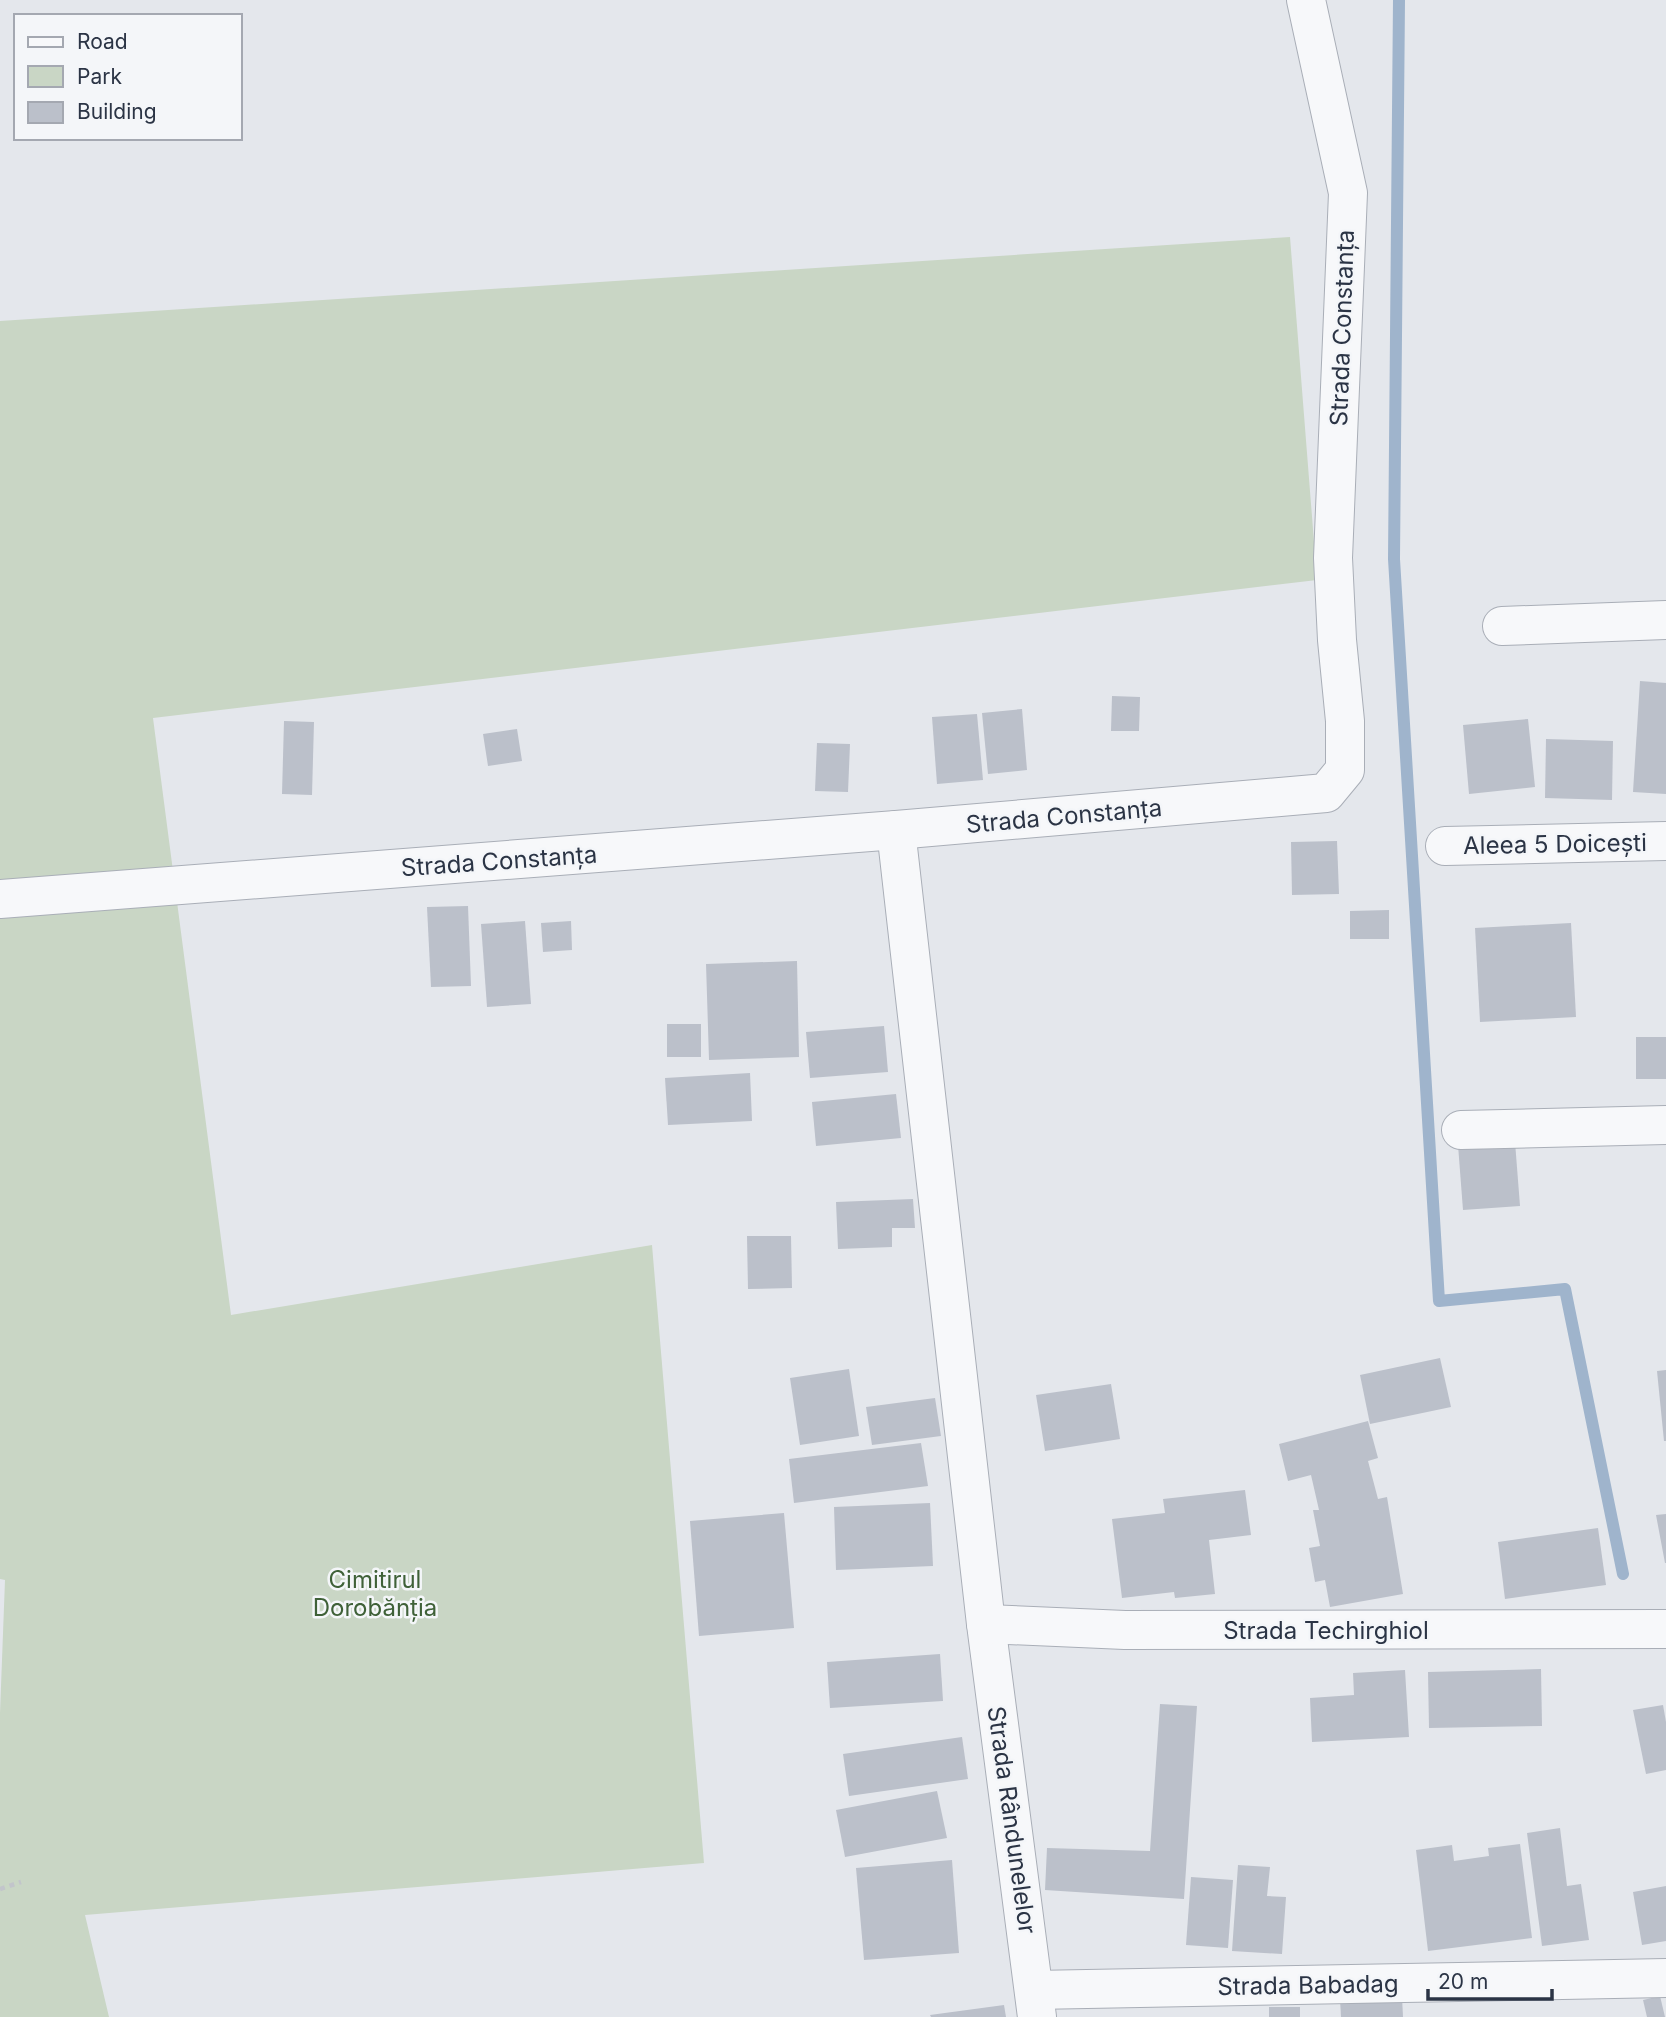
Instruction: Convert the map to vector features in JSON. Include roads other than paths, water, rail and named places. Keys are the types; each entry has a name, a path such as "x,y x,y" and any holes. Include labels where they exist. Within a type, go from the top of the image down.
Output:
{"street":[{"name":"Strada Constanța","path":"0,899 896,830 1326,793 1345,770 1345,721 1333,558 1348,193 1306,0"},
{"path":"1502,626 1666,620"},
{"name":"Strada Rândunelelor","path":"896,830 986,1624 1036,2004"},
{"name":"Aleea 5 Doicești","path":"1445,846 1666,841"},
{"path":"1461,1130 1666,1125"},
{"name":"Strada Techirghiol","path":"986,1624 1125,1630 1666,1629"},
{"name":"Strada Babadag","path":"1036,2004 1666,1978"}],"waterway":[{"path":"1399,0 1394,559 1439,1301 1565,1289 1623,1574"}],"park label":[{"name":"Cimitirul Dorobănția","path":"375,1593"}]}
